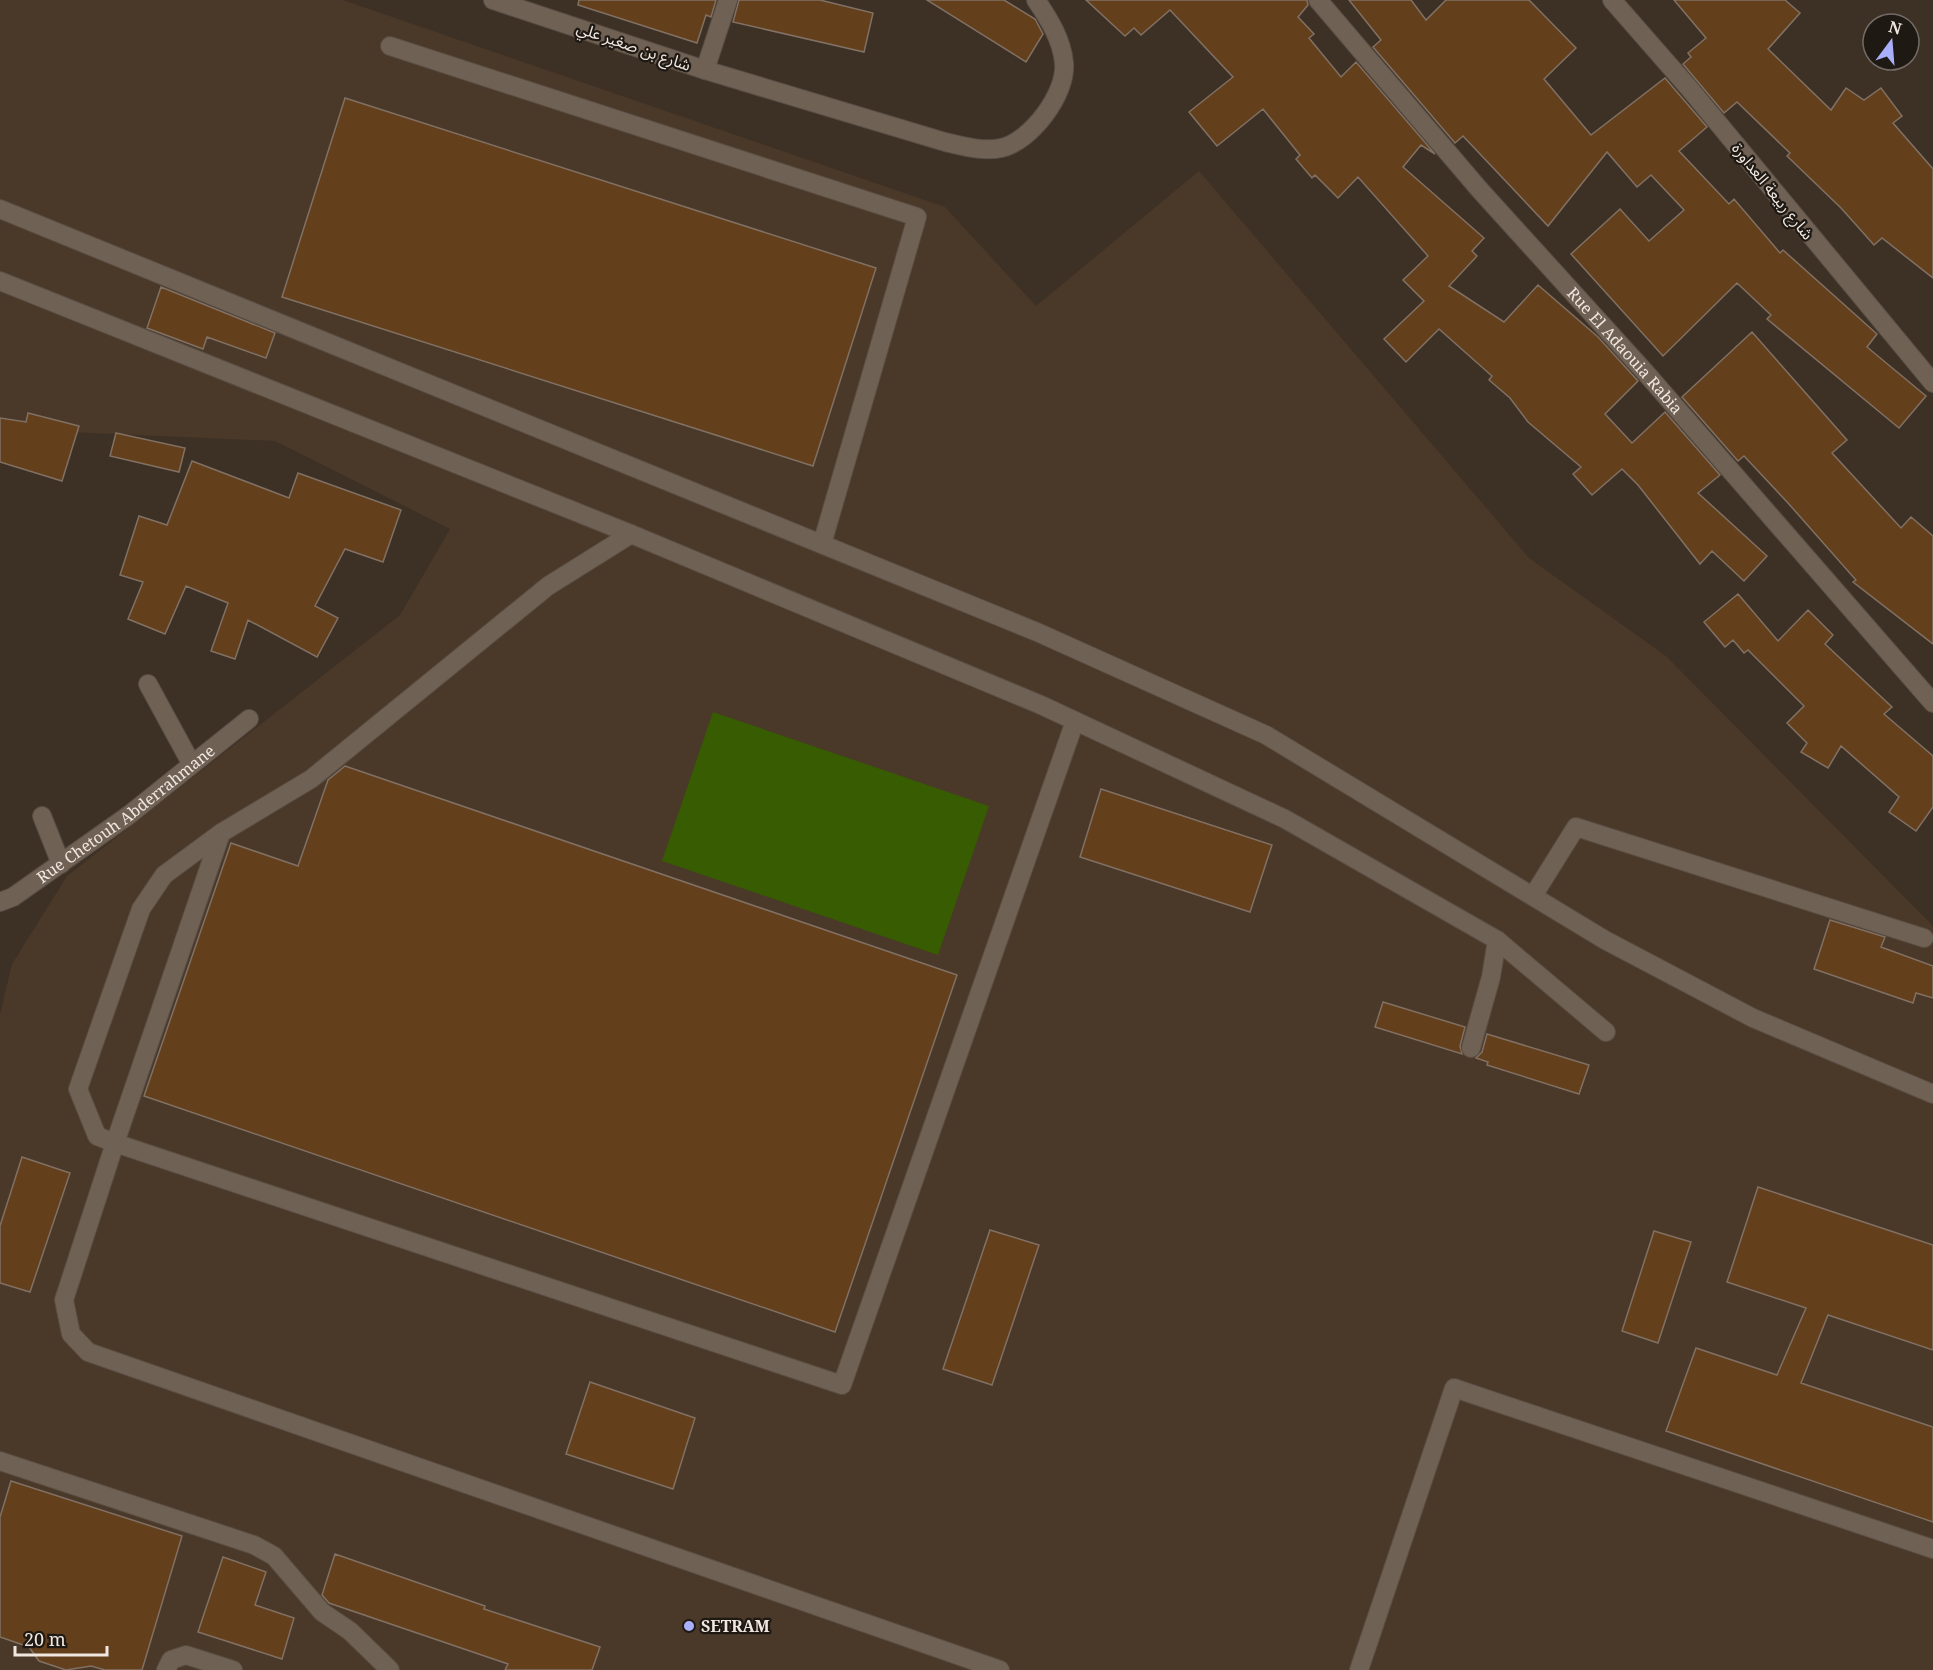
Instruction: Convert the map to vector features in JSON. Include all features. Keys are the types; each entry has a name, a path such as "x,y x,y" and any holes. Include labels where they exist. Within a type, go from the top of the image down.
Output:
{"street":[{"name":"شارع بن صغير علي","path":"493,0 705,70 728,0"},
{"path":"705,70 945,142 979,149 1000,148 1019,142 1040,121 1061,84 1064,65 1059,45 1051,23 1036,0"},
{"name":"Rue El Adaouia Rabia","path":"1318,0 1479,189 1646,372 1933,703"},
{"name":"شارع ربيعة العداورة","path":"1612,0 1689,88 1933,383"},
{"path":"390,46 917,217 822,544"},
{"path":"0,209 1037,632 1266,735 1605,940 1753,1018 1933,1094"},
{"path":"0,281 631,534 1075,721 1285,819 1497,940 1606,1032"},
{"path":"631,534 548,586 311,778 220,833 164,875 141,909 78,1089 97,1136 842,1385 1075,721"},
{"path":"148,684 191,763"},
{"name":"Rue Chetouh Abderrahmane","path":"0,902 13,897 62,864 129,815 191,763 249,719"},
{"path":"42,816 62,864"},
{"path":"1533,896 1576,827 1924,938"},
{"path":"220,833 64,1300 71,1334 88,1352 1000,1670"},
{"path":"1471,1048 1491,977 1497,940"},
{"path":"1359,1670 1454,1388 1933,1549"},
{"path":"0,1461 254,1545 274,1556 322,1612 350,1631 390,1670"},
{"path":"166,1670 171,1660 186,1655 233,1670"}],"shaded area":[{"path":"0,0 343,0 945,207 1036,306 1199,171 1529,558 1666,656 1933,926 1933,1670 0,1670 0,1014 12,964 67,876 400,615 450,529 275,441 0,429"}],"green space":[{"path":"713,712 989,806 938,955 662,861"}],"building":[{"path":"579,0 716,0 711,17 706,15 697,43 578,5"},
{"path":"739,0 820,0 873,13 864,52 733,22"},
{"path":"927,0 1004,0 1035,19 1043,34 1026,62"},
{"path":"1086,0 1307,0 1308,5 1298,17 1314,34 1309,38 1341,77 1356,62 1435,154 1421,145 1403,167 1484,238 1472,251 1477,256 1449,286 1504,322 1538,285 1598,337 1638,381 1605,414 1632,443 1665,412 1720,475 1698,493 1767,556 1744,581 1712,551 1700,564 1638,485 1622,469 1592,495 1573,474 1581,467 1528,422 1510,398 1489,380 1492,376 1439,329 1406,362 1384,339 1424,301 1403,280 1428,256 1358,177 1338,198 1315,175 1312,178 1296,159 1300,155 1263,109 1217,146 1189,112 1233,77 1170,10 1141,35 1134,28 1125,36"},
{"path":"1349,0 1411,0 1426,20 1446,0 1529,0 1576,48 1544,79 1591,135 1665,78 1707,127 1679,151 1729,204 1734,199 1780,253 1783,250 1877,334 1867,347 1926,396 1899,428 1767,319 1771,315 1737,283 1663,356 1571,254 1620,209 1649,241 1684,210 1651,175 1637,187 1607,152 1548,226 1463,136 1455,143 1373,47 1381,40"},
{"path":"1674,0 1785,0 1800,13 1768,49 1831,110 1846,88 1864,100 1881,88 1902,116 1893,123 1933,169 1933,278 1882,238 1874,245 1841,208 1787,156 1790,153 1737,102 1724,113 1683,64 1691,57 1688,53 1706,38"},
{"path":"345,98 876,268 813,466 282,297"},
{"path":"161,287 275,333 266,358 207,337 203,349 147,328"},
{"path":"1752,332 1847,440 1832,453 1901,528 1911,517 1933,536 1933,644 1853,582 1856,580 1788,503 1744,456 1738,461 1682,397"},
{"path":"28,413 79,426 62,481 0,462 0,418 26,422"},
{"path":"116,433 185,448 179,472 110,456"},
{"path":"192,461 289,498 298,473 401,510 383,562 345,549 315,606 338,618 317,657 248,620 235,659 211,651 228,603 186,586 165,634 128,619 143,582 120,575 139,516 167,525"},
{"path":"1738,594 1778,641 1808,610 1833,635 1825,644 1892,707 1884,714 1933,756 1933,807 1916,831 1889,812 1899,797 1841,746 1828,768 1801,752 1807,743 1787,723 1804,706 1748,650 1744,653 1733,640 1725,647 1704,622"},
{"path":"345,766 957,975 835,1332 144,1096 231,843 298,866 328,780"},
{"path":"1101,789 1272,845 1250,912 1080,857"},
{"path":"1830,920 1885,937 1881,947 1933,966 1933,998 1916,993 1913,1003 1814,969"},
{"path":"1383,1002 1465,1027 1460,1046 1462,1054 1375,1027"},
{"path":"1487,1034 1589,1065 1579,1094 1487,1065 1488,1062 1476,1058 1482,1052"},
{"path":"22,1157 70,1173 30,1292 0,1283 0,1226"},
{"path":"1758,1187 1933,1245 1933,1350 1828,1315 1801,1383 1933,1427 1933,1522 1666,1431 1696,1348 1777,1375 1806,1308 1727,1282"},
{"path":"990,1230 1039,1245 992,1385 943,1369"},
{"path":"1654,1231 1691,1242 1658,1343 1622,1331"},
{"path":"590,1382 695,1418 673,1489 566,1454"},
{"path":"11,1481 182,1536 142,1670 105,1670 91,1666 66,1670 39,1661 29,1647 0,1637 0,1517"},
{"path":"335,1554 485,1606 484,1609 600,1647 592,1670 505,1670 508,1664 329,1603 322,1595"},
{"path":"223,1557 266,1572 255,1605 294,1618 282,1659 198,1632"}],"place":[{"name":"SETRAM","path":"689,1626"}]}
